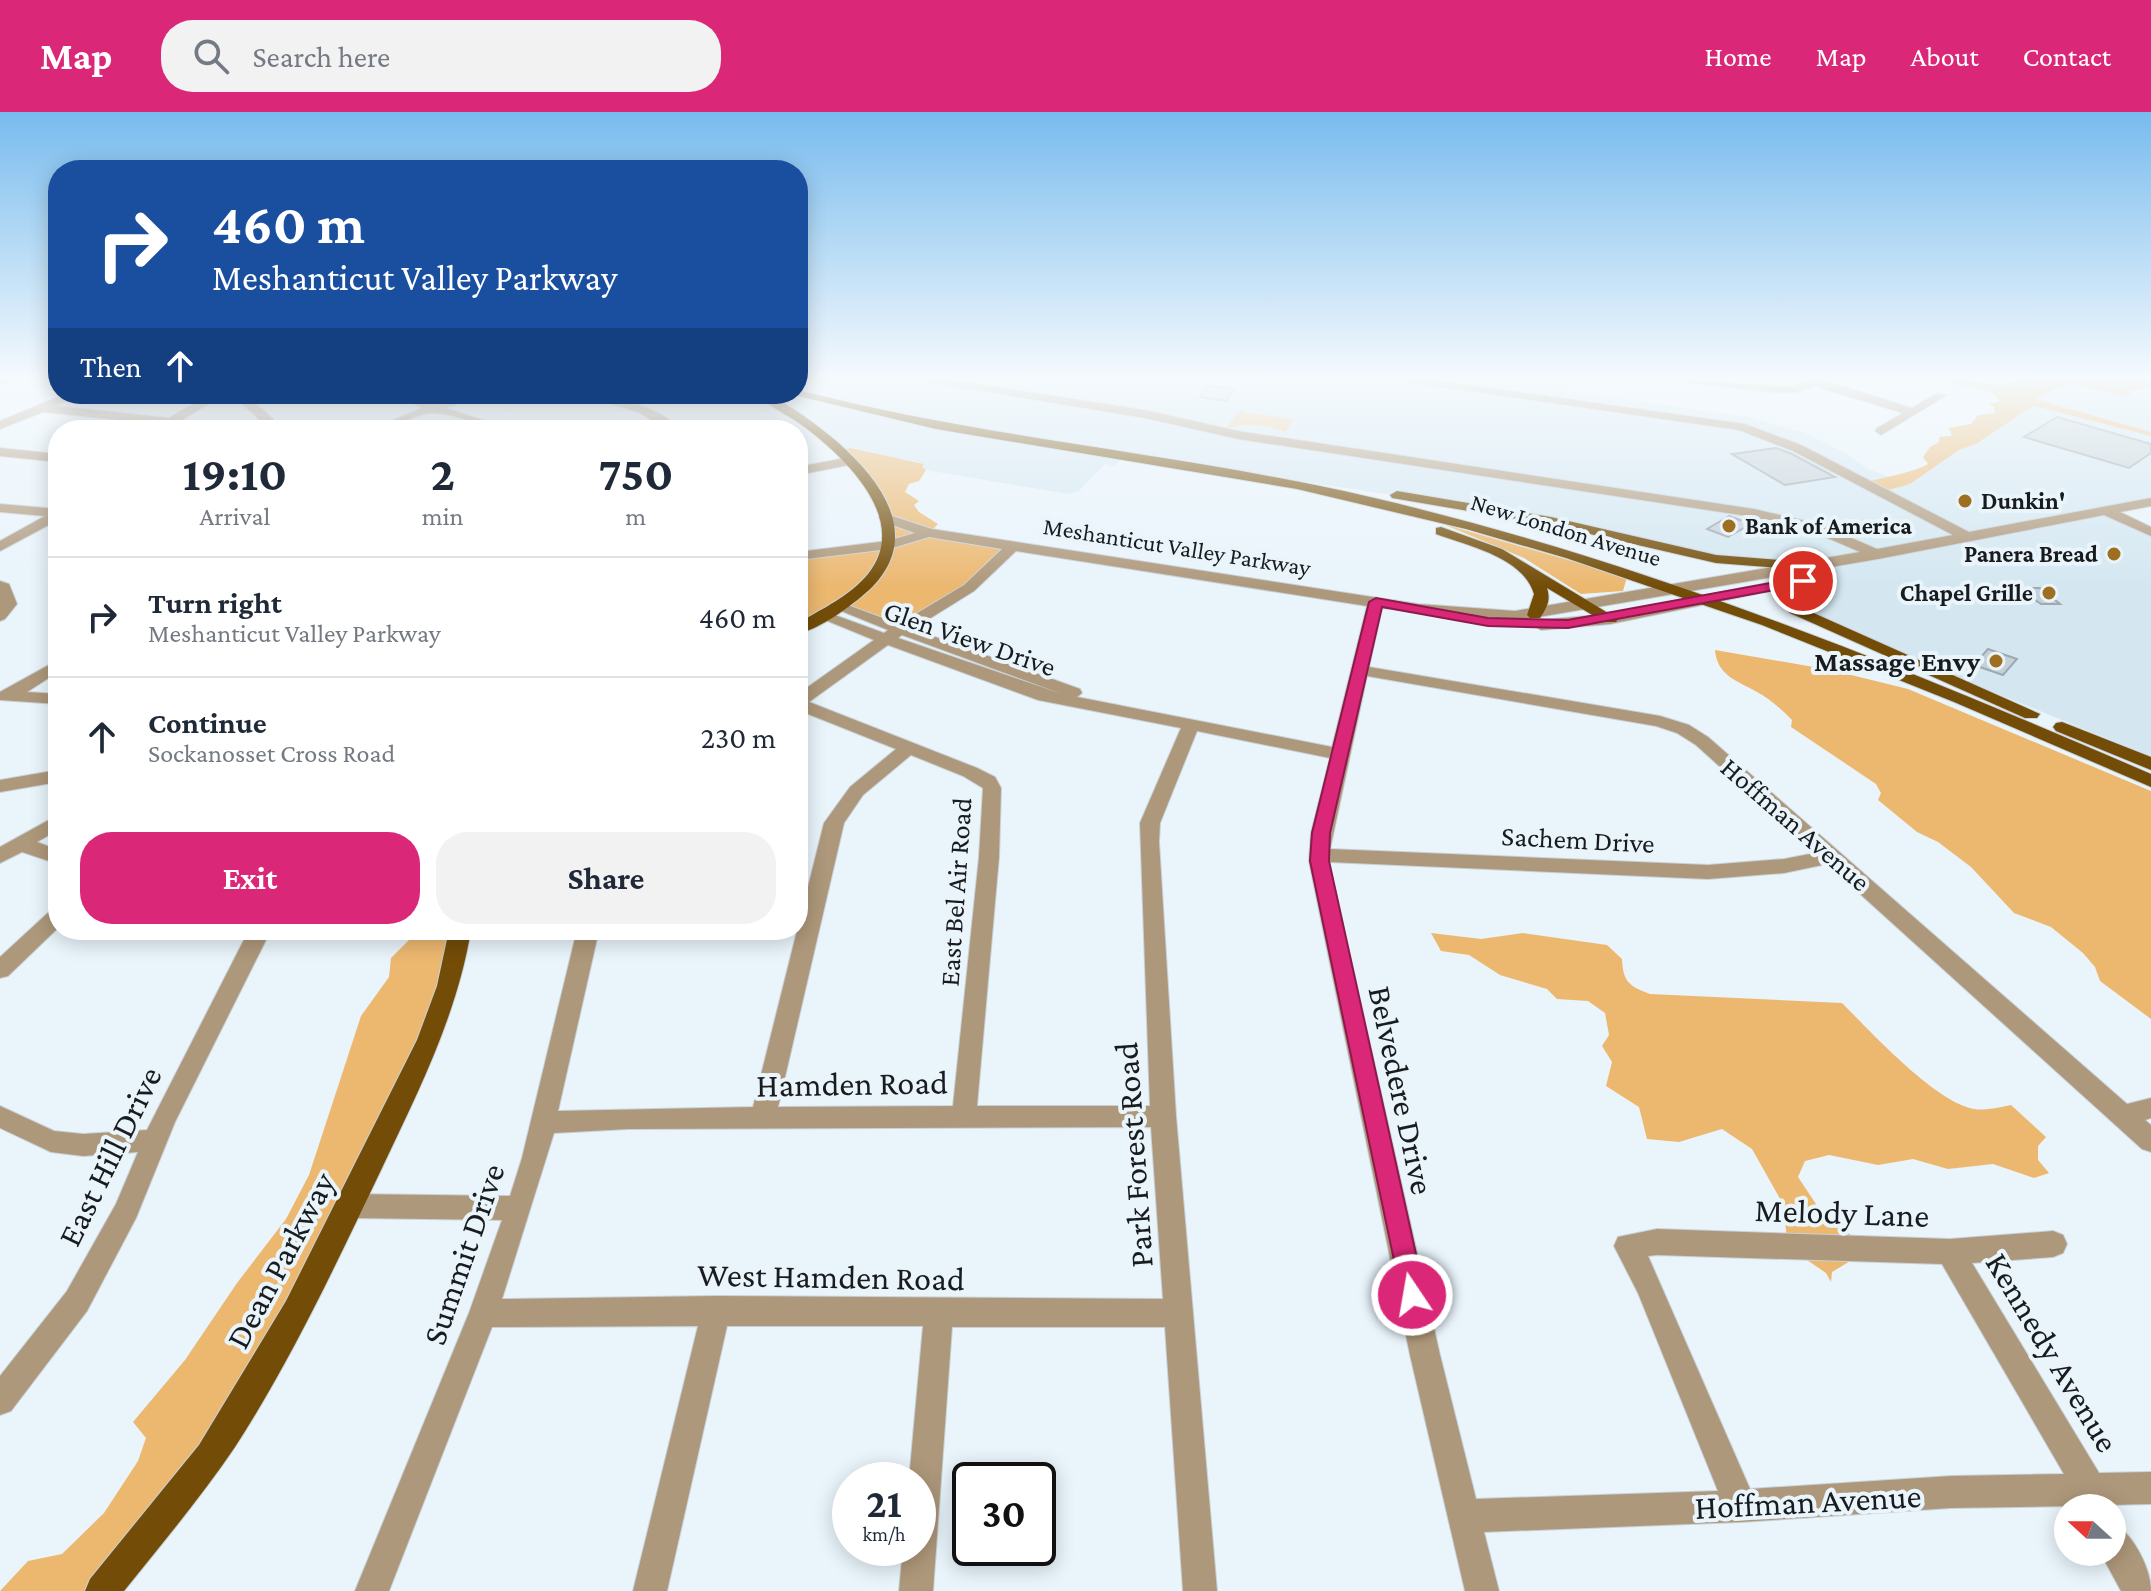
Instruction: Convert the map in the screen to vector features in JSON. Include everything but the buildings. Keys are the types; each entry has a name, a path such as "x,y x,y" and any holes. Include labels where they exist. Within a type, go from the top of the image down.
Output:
{"main road":[{"path":"808,623 837,606 872,578 889,545 886,518 871,482 835,449"},
{"name":"New London Avenue","path":"1081,449 1362,499 1474,527 1676,589 1710,594 2151,781"},
{"name":"New London Avenue","path":"1118,449 1298,480 1499,525 1710,594 2034,715 2151,764"},
{"path":"1265,480 1459,536 1497,552 1610,619"},
{"path":"1298,480 1551,521 1716,559 1806,566"},
{"path":"1528,571 1542,594 1542,604 1535,615"},
{"path":"1786,585 1785,600 1802,613 2034,715"},
{"name":"Dean Parkway","path":"102,1591 172,1507 241,1408 351,1206 403,1097 444,1001 458,940"}],"street":[{"path":"1330,449 1790,520 1893,562"},
{"path":"1799,449 1982,544"},
{"path":"0,452 48,457"},
{"path":"808,469 850,461"},
{"path":"1499,468 1518,478"},
{"path":"1710,594 1786,585 2114,515 2151,502"},
{"path":"0,508 48,512"},
{"path":"1710,594 1806,566 1967,536 2151,512"},
{"path":"2114,515 2151,532"},
{"path":"886,518 929,533"},
{"path":"0,547 48,519"},
{"path":"808,555 889,545 929,533"},
{"name":"Meshanticut Valley Parkway","path":"929,533 1515,625 1610,619 1710,594"},
{"path":"808,696 885,639 969,588 1013,546"},
{"path":"0,585 4,587 9,604 0,616"},
{"name":"Meshanticut Valley Parkway","path":"1418,609 1490,616 1535,615 1676,589"},
{"name":"Belvedere Drive","path":"1376,602 1321,833 1321,877 1425,1355 1482,1591"},
{"name":"Glen View Drive","path":"837,606 1055,684 1103,706"},
{"name":"Glen View Drive","path":"821,615 1044,696 1340,754"},
{"name":"Hoffman Avenue","path":"1360,670 1660,721 1683,729 1702,741 2151,1141"},
{"path":"4,696 48,671"},
{"path":"4,696 48,698"},
{"name":"East Bel Air Road","path":"808,707 988,781 993,792 964,1116"},
{"name":"Park Forest Road","path":"1192,723 1150,823 1163,1116 1200,1591"},
{"path":"808,931 834,823 846,802 909,748"},
{"path":"0,786 48,778"},
{"path":"0,856 48,827"},
{"path":"21,844 48,853"},
{"name":"Sachem Drive","path":"1320,855 1708,872 1772,868 1832,856"},
{"path":"0,970 48,925"},
{"name":"East Hill Drive","path":"0,1400 77,1301 127,1210 156,1140 255,940"},
{"name":"Summit Drive","path":"372,1591 483,1313 519,1208 586,940"},
{"path":"763,1118 806,940"},
{"path":"2123,1116 2151,1108"},
{"name":"Hamden Road","path":"542,1123 628,1118 1163,1116"},
{"path":"1,1118 51,1141 83,1145 156,1140"},
{"path":"351,1206 519,1208"},
{"name":"Melody Lane","path":"1741,1506 1649,1286 1628,1246 1672,1243 1950,1252 2053,1244"},
{"name":"Kennedy Avenue","path":"1950,1252 2089,1494"},
{"path":"650,1591 716,1310"},
{"name":"West Hamden Road","path":"483,1313 716,1310 939,1314 1178,1313"},
{"path":"916,1591 939,1314"},
{"name":"Hoffman Avenue","path":"2105,1494 2151,1488"},
{"name":"Hoffman Avenue","path":"1464,1516 1741,1506 1951,1492 2054,1495"},
{"path":"2126,1566 2140,1591"}],"shaded area":[{"path":"838,449 1837,449 1868,469 1910,484 1962,449 2151,449 2151,502 2116,510 2151,532 2151,756 1798,613 1784,590 1826,567 1726,561 1526,515 1125,455 1114,467 1106,463 1078,492 1068,494 926,470 918,462 863,450"},
{"path":"855,449 924,464 922,467 926,470 919,481 909,484 905,492 919,501 914,505 919,512 938,524 930,532 1009,545 978,580 904,627 837,606 808,622 808,555 887,544 882,506 841,451"},
{"path":"1929,449 1962,449 1910,484 1881,492 1863,483 1922,467 1928,464 1923,457"},
{"path":"1443,524 1627,577 1623,591 1581,594 1524,558"},
{"path":"1715,650 1831,670 1908,689 2151,791 2151,1019 2100,981 2095,967 2083,953 2051,927 2014,913 1971,867 1938,842 1917,832 1878,800 1881,793 1876,784 1791,727 1792,720 1771,701 1724,672"},
{"path":"1431,933 1481,939 1523,933 1607,945 1622,959 1628,982 1650,994 1842,1003 1922,1080 1958,1104 1974,1109 2011,1105 2046,1137 2038,1146 2038,1160 2049,1173 2034,1178 1993,1164 1948,1169 1913,1159 1878,1165 1829,1155 1805,1161 1798,1177 1824,1216 1875,1252 1857,1257 1832,1272 1831,1282 1826,1273 1788,1247 1783,1204 1752,1149 1722,1129 1679,1142 1647,1139 1639,1107 1606,1086 1612,1062 1602,1046 1609,1035 1605,1013 1588,1001 1557,999 1547,989 1500,975 1469,955 1441,951"},
{"path":"409,940 457,940 451,975 238,1412 100,1591 0,1591 28,1561 62,1554 104,1513 138,1461 146,1438 133,1422 185,1360 237,1283 286,1219 309,1175 361,1016 389,977 391,958"}],"place":[{"name":"Dunkin'","path":"1965,501"},
{"name":"Bank of America","path":"1729,526"},
{"name":"Panera Bread","path":"2114,554"},
{"name":"Chapel Grille","path":"2049,593"},
{"name":"Massage Envy","path":"1996,661"}],"route":[{"path":"1412,1295 1319,861 1321,833 1376,602 1488,622 1568,624 1610,619 1803,581"}]}
